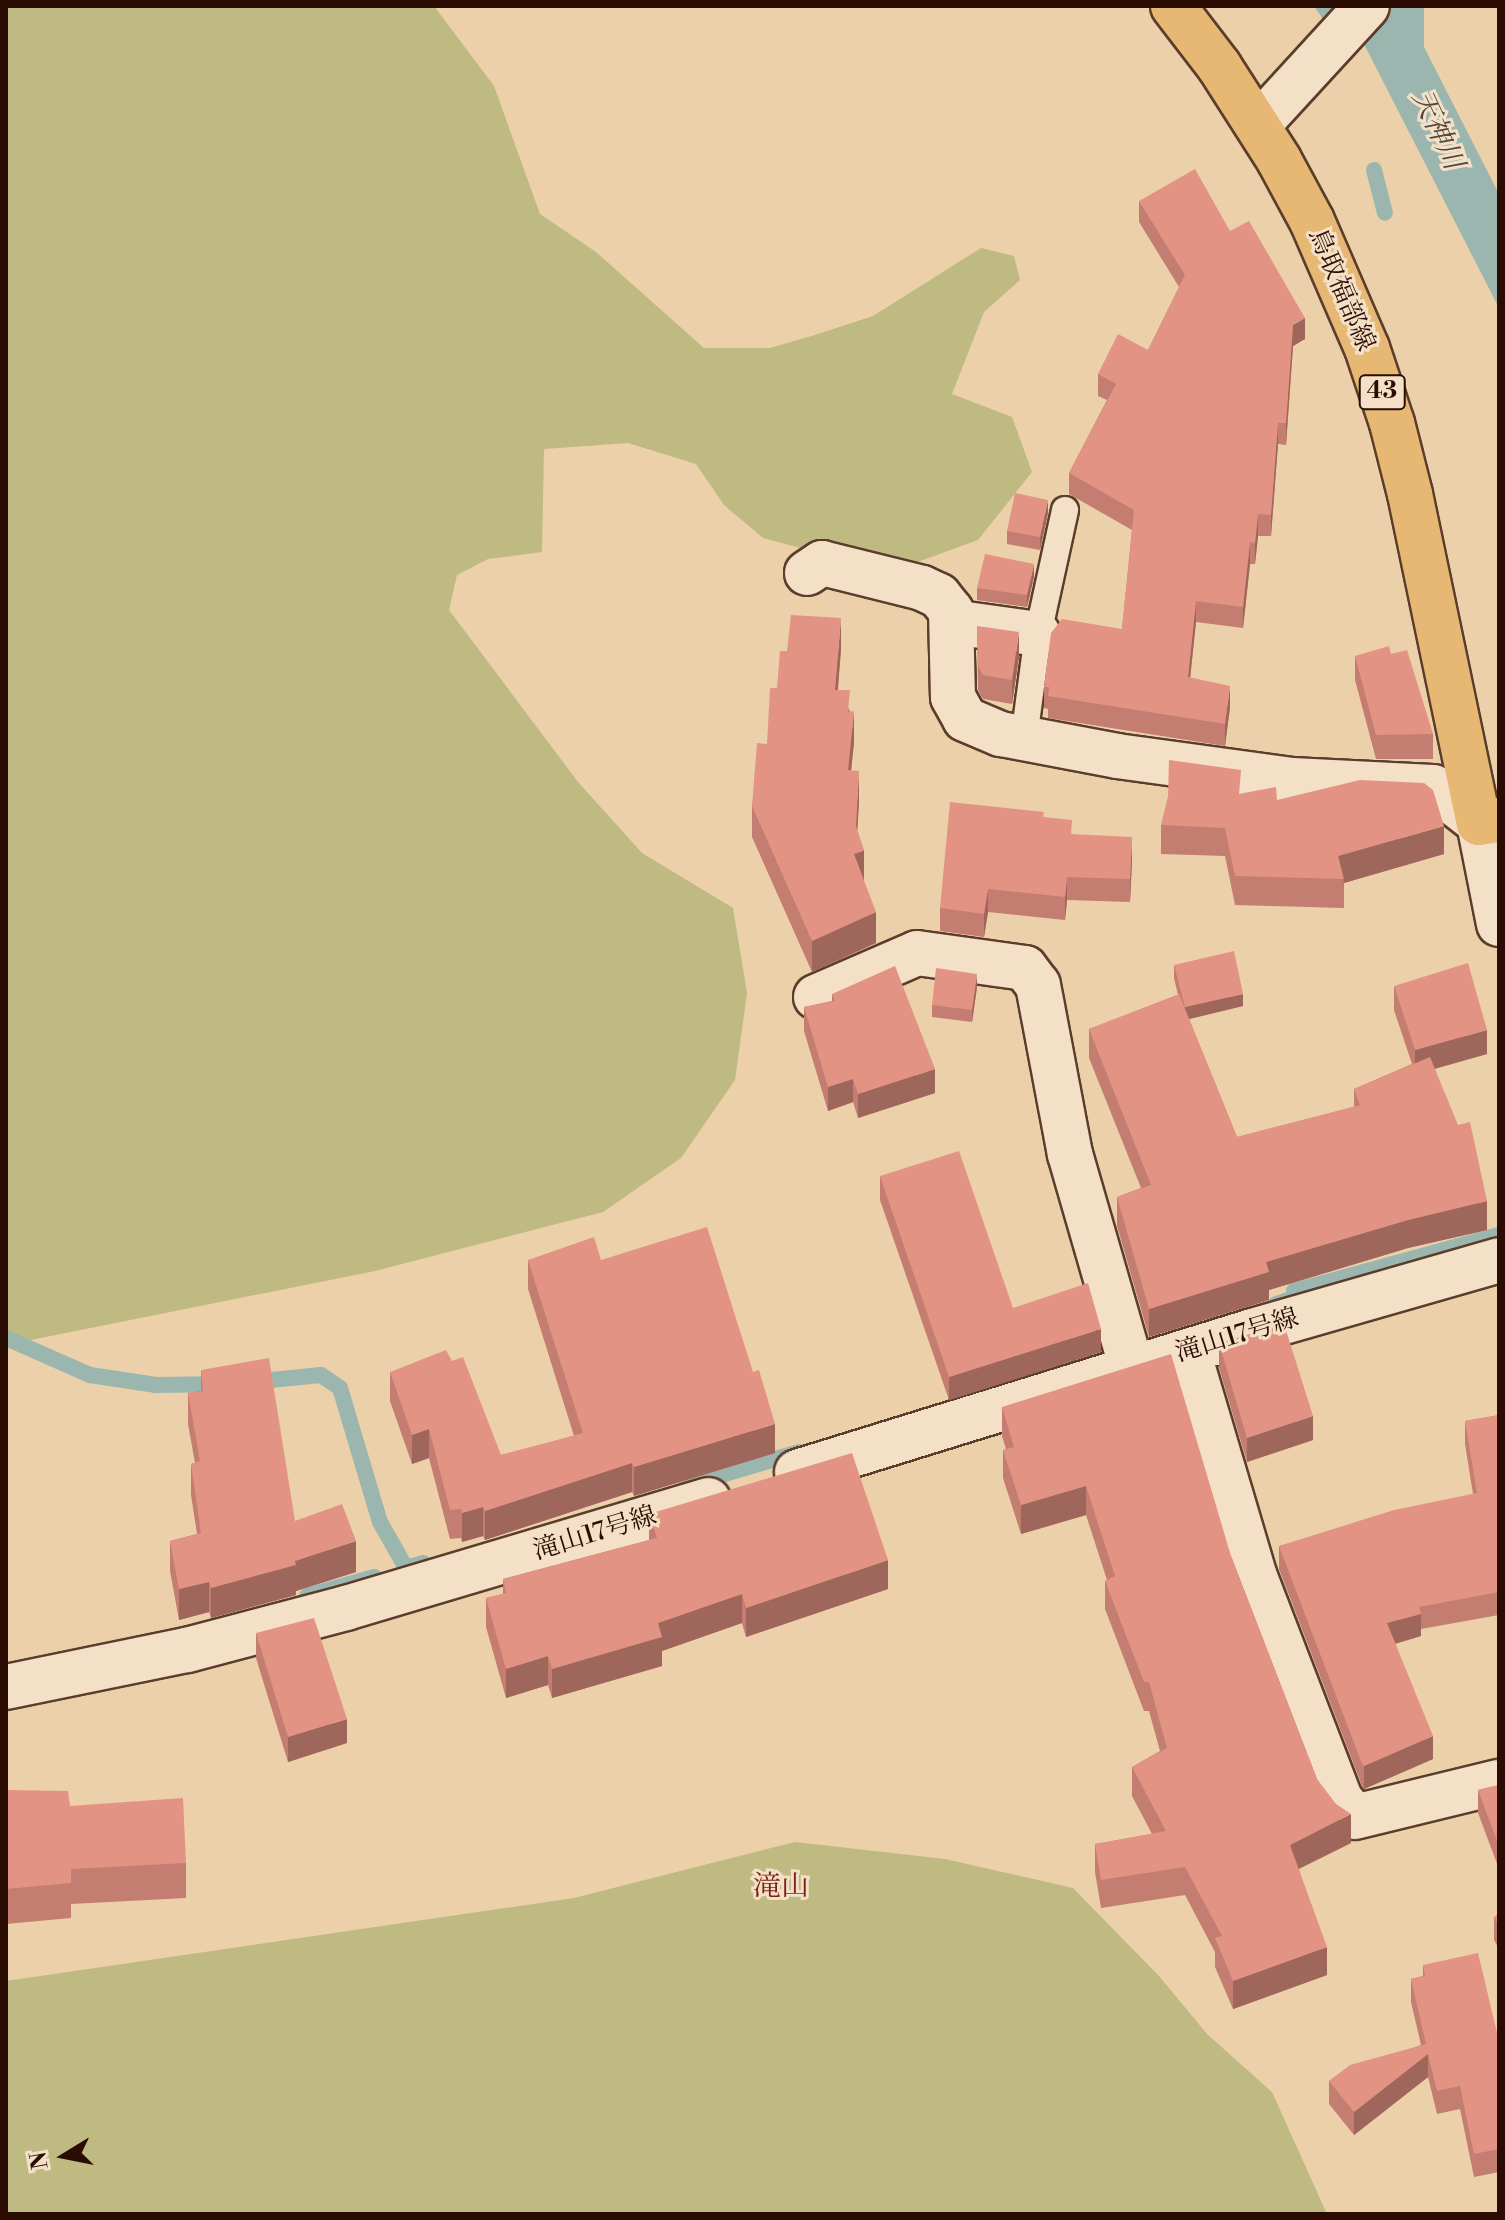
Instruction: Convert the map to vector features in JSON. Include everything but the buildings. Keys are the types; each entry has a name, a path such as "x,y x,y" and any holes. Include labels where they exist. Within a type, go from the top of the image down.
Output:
{"main road":[{"name":"鳥取福部線","path":"1173,6 1258,125 1312,221 1340,281 1392,423 1489,822"}],"street":[{"path":"1258,125 1367,6"},
{"path":"807,573 822,563 922,588 939,596 951,611 953,697 965,719 1001,734 1117,756 1292,780 1433,787 1489,822 1499,924"},
{"path":"952,622 1038,634"},
{"path":"816,997 917,953 1025,968 1038,985 1070,1154 1132,1369"},
{"name":"滝山17号線","path":"6,1687 172,1653 346,1608 1188,1351 1499,1260"},
{"path":"1188,1351 1255,1577 1340,1799 1355,1817 1499,1782"}],"lane":[{"path":"1024,738 1038,634 1065,510"}],"shaded area":[{"path":"6,6 434,6 494,86 540,214 596,252 704,348 770,348 815,335 873,316 981,248 1014,256 1020,280 984,312 952,394 1012,417 1032,472 978,540 904,567 845,560 763,538 724,505 696,464 628,443 544,449 542,552 488,559 457,575 449,610 578,782 642,853 733,908 747,993 735,1080 681,1158 603,1212 375,1271 6,1345"},
{"path":"795,1842 945,1859 1073,1888 1159,1976 1207,2034 1272,2092 1327,2214 6,2214 6,1981 574,1898"}],"water":[{"name":"天神川","path":"1314,6 1424,6 1424,47 1499,194 1499,308 1365,46 1335,22 1322,18"}],"waterway":[{"path":"1374,170 1385,213"},
{"path":"1276,1304 1295,1298 1294,1291 1499,1235"},
{"path":"6,1338 90,1375 156,1385 224,1384"},
{"path":"251,1382 321,1375 340,1388 380,1522 406,1568 423,1563"},
{"path":"687,1485 799,1452"},
{"path":"307,1596 374,1577"}],"district":[{"name":"滝山","path":"781,1887"}]}
